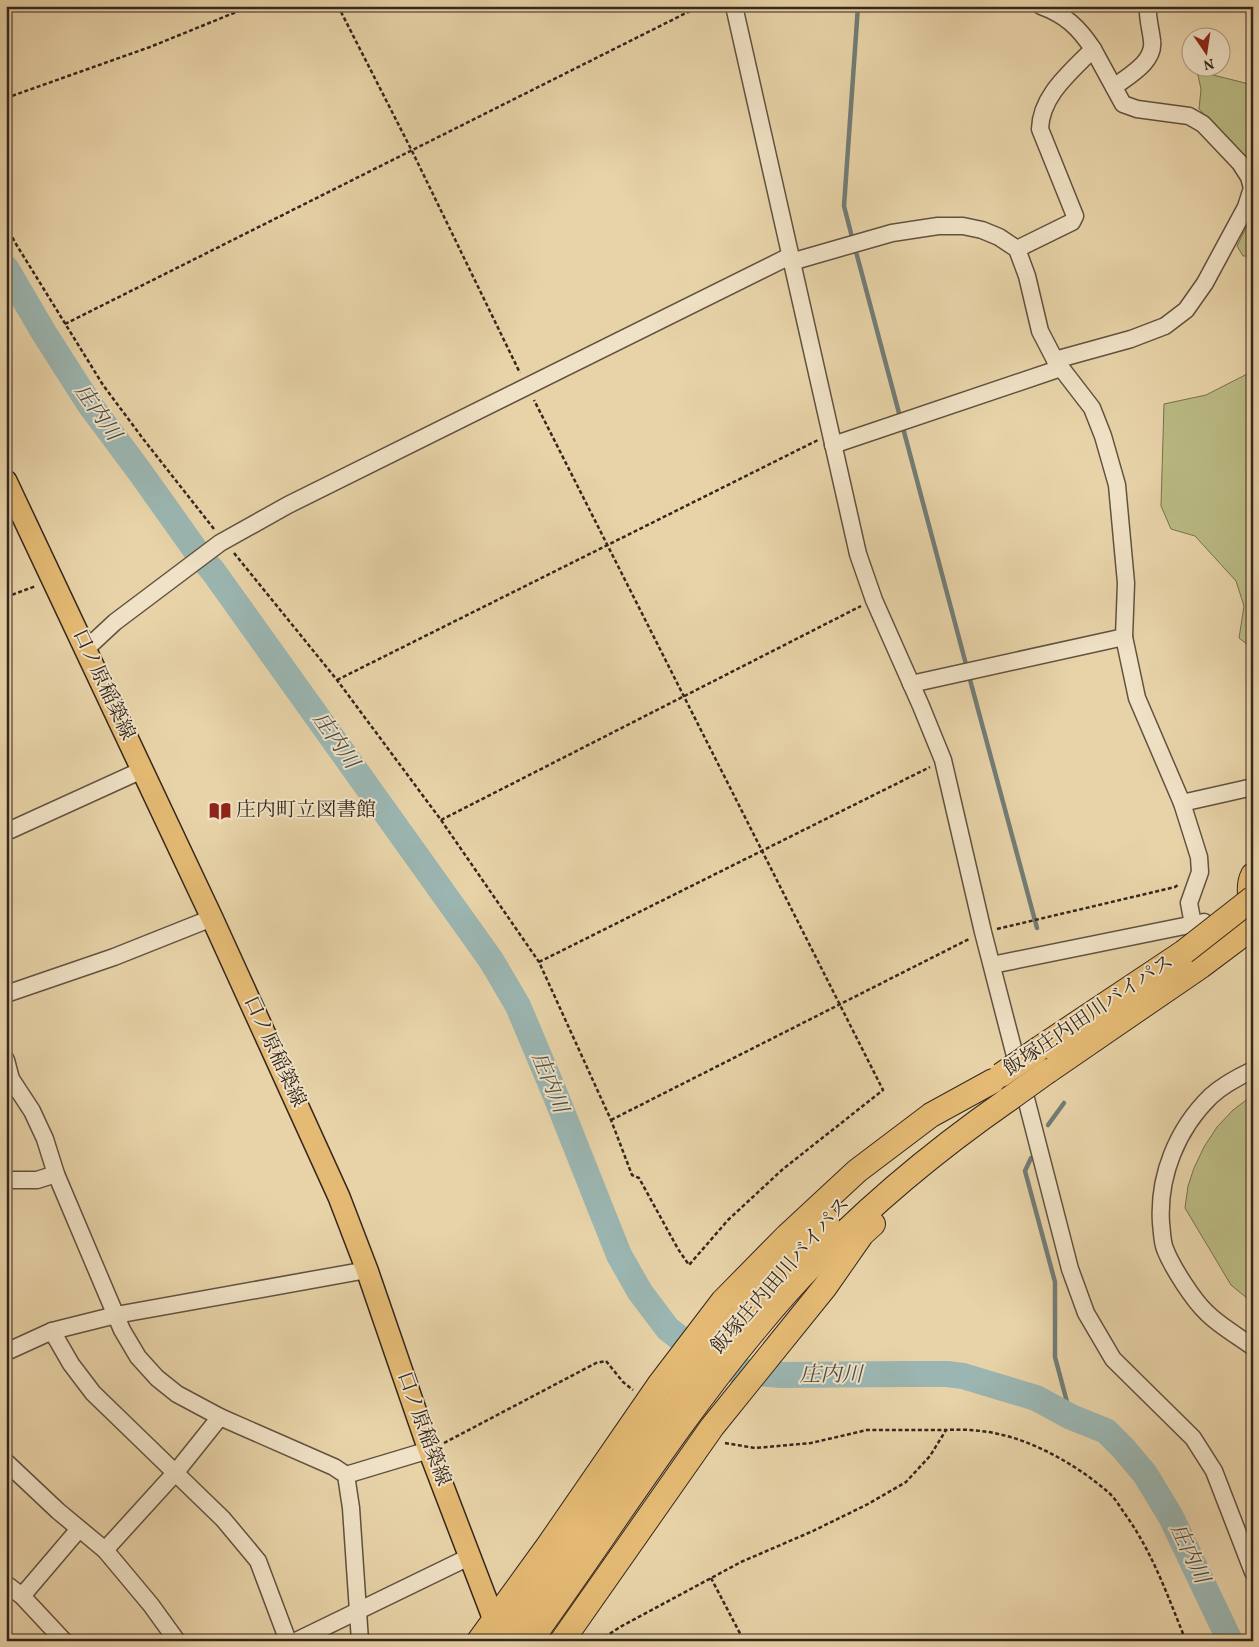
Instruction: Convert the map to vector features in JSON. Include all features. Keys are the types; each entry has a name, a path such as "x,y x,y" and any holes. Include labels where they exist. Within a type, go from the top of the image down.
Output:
{"highway":[{"path":"1253,875 1250,895 1253,912"},
{"name":"飯塚庄内田川バイパス","path":"530,1641 543,1606 666,1398 908,1175 990,1112 1048,1071 1193,959 1253,898"},
{"name":"飯塚庄内田川バイパス","path":"751,1319 805,1242 858,1189 997,1078 1040,1048 1193,959 1253,927"},
{"path":"479,1641 500,1634 548,1546 666,1398 723,1301 787,1236 857,1171 931,1115 997,1078"},
{"path":"562,1641 782,1339 825,1287 862,1234 990,1112"},
{"name":"飯塚庄内田川バイパス","path":"500,1634 543,1606"}],"main road":[{"name":"口ノ原稲築線","path":"6,481 212,918 339,1197 367,1270 429,1450 500,1634"}],"street":[{"path":"734,6 858,554 874,600 912,684 942,760 983,932 1070,1269 1086,1313 1113,1359 1193,1438 1214,1471 1253,1572"},
{"path":"832,439 1058,364 1165,326 1186,310 1205,283 1246,207 1252,188 1249,177 1240,163 1203,124 1189,116 1130,108 1123,104 1093,49 1080,30 1052,10 1041,6"},
{"path":"1114,87 1145,62 1152,51 1148,6"},
{"path":"1017,249 1072,222 1076,216 1040,128 1040,118 1047,100 1093,49"},
{"path":"86,649 115,622 221,542 288,505 790,259 892,233 938,226 963,226 982,230 999,237 1017,249 1027,276 1040,331 1058,364 1092,408 1103,436 1117,485 1126,583 1124,637 1137,698 1182,803 1199,856 1200,872 1189,903 1193,924"},
{"path":"912,684 1124,637"},
{"path":"6,832 142,770"},
{"path":"1182,803 1253,787"},
{"path":"992,965 1253,912"},
{"path":"6,994 114,957 212,918"},
{"path":"6,1060 9,1081 32,1110 46,1139 56,1174 122,1330 138,1357 156,1378 178,1394 220,1417 334,1467 346,1475 351,1508 360,1641"},
{"path":"1253,1070 1235,1078 1211,1096 1188,1123 1172,1153 1163,1180 1160,1203 1165,1249 1191,1294 1207,1313 1253,1347"},
{"path":"6,1180 37,1180 56,1174"},
{"path":"6,1352 52,1331 116,1316 367,1270"},
{"path":"52,1331 71,1364 92,1393 223,1519 258,1561 288,1641"},
{"path":"105,1550 176,1472 220,1417"},
{"path":"346,1475 429,1450"},
{"path":"6,1462 79,1529 105,1550 151,1604 177,1641"},
{"path":"22,1596 79,1529"},
{"path":"296,1641 469,1557"},
{"path":"6,1584 22,1596 64,1641"}],"path":[{"path":"6,98 150,47 251,6"},
{"path":"6,226 65,324 115,401 221,542 337,680 440,820 539,962 611,1120 632,1175 639,1178 678,1249 689,1265 728,1220 784,1168 884,1090 606,545 412,150 338,6"},
{"path":"65,324 700,6"},
{"path":"337,680 606,545 832,439"},
{"path":"6,597 42,584"},
{"path":"440,820 874,600"},
{"path":"539,962 942,760"},
{"path":"611,1120 983,932 1175,887 1185,879"},
{"path":"429,1450 596,1363 606,1361 623,1382 666,1398"},
{"path":"714,1434 755,1448 811,1443 866,1430 989,1431 1029,1443 1069,1462 1110,1494 1138,1533 1155,1565 1186,1641"},
{"path":"599,1641 620,1627 741,1562 813,1531 868,1504 906,1482 930,1456 946,1430"},
{"path":"711,1578 744,1641"}],"green space":[{"path":"1199,78 1225,78 1253,85 1253,166 1199,109 1201,89"},
{"path":"1253,214 1253,256 1243,256 1237,246"},
{"path":"1253,371 1253,649 1239,638 1244,606 1236,581 1195,536 1171,529 1161,506 1164,404 1206,395"},
{"path":"1253,1095 1253,1303 1231,1285 1185,1208 1188,1186 1204,1147 1217,1127 1233,1110"}],"waterway":[{"path":"853,241 844,206 858,6"},
{"path":"855,248 967,668"},
{"name":"庄内川","path":"6,268 44,333 90,405 199,555 213,571 491,960 518,1006 619,1255 640,1292 668,1329 707,1359 723,1367 745,1372 781,1375 947,1374 963,1376 1036,1398 1071,1417 1106,1431 1145,1474 1171,1517 1230,1641"},
{"path":"969,676 1037,928"},
{"path":"1048,1125 1064,1103"},
{"path":"1031,1158 1025,1171 1055,1282 1055,1357 1071,1417"}],"place":[{"name":"庄内町立図書館","path":"220,811"}]}
